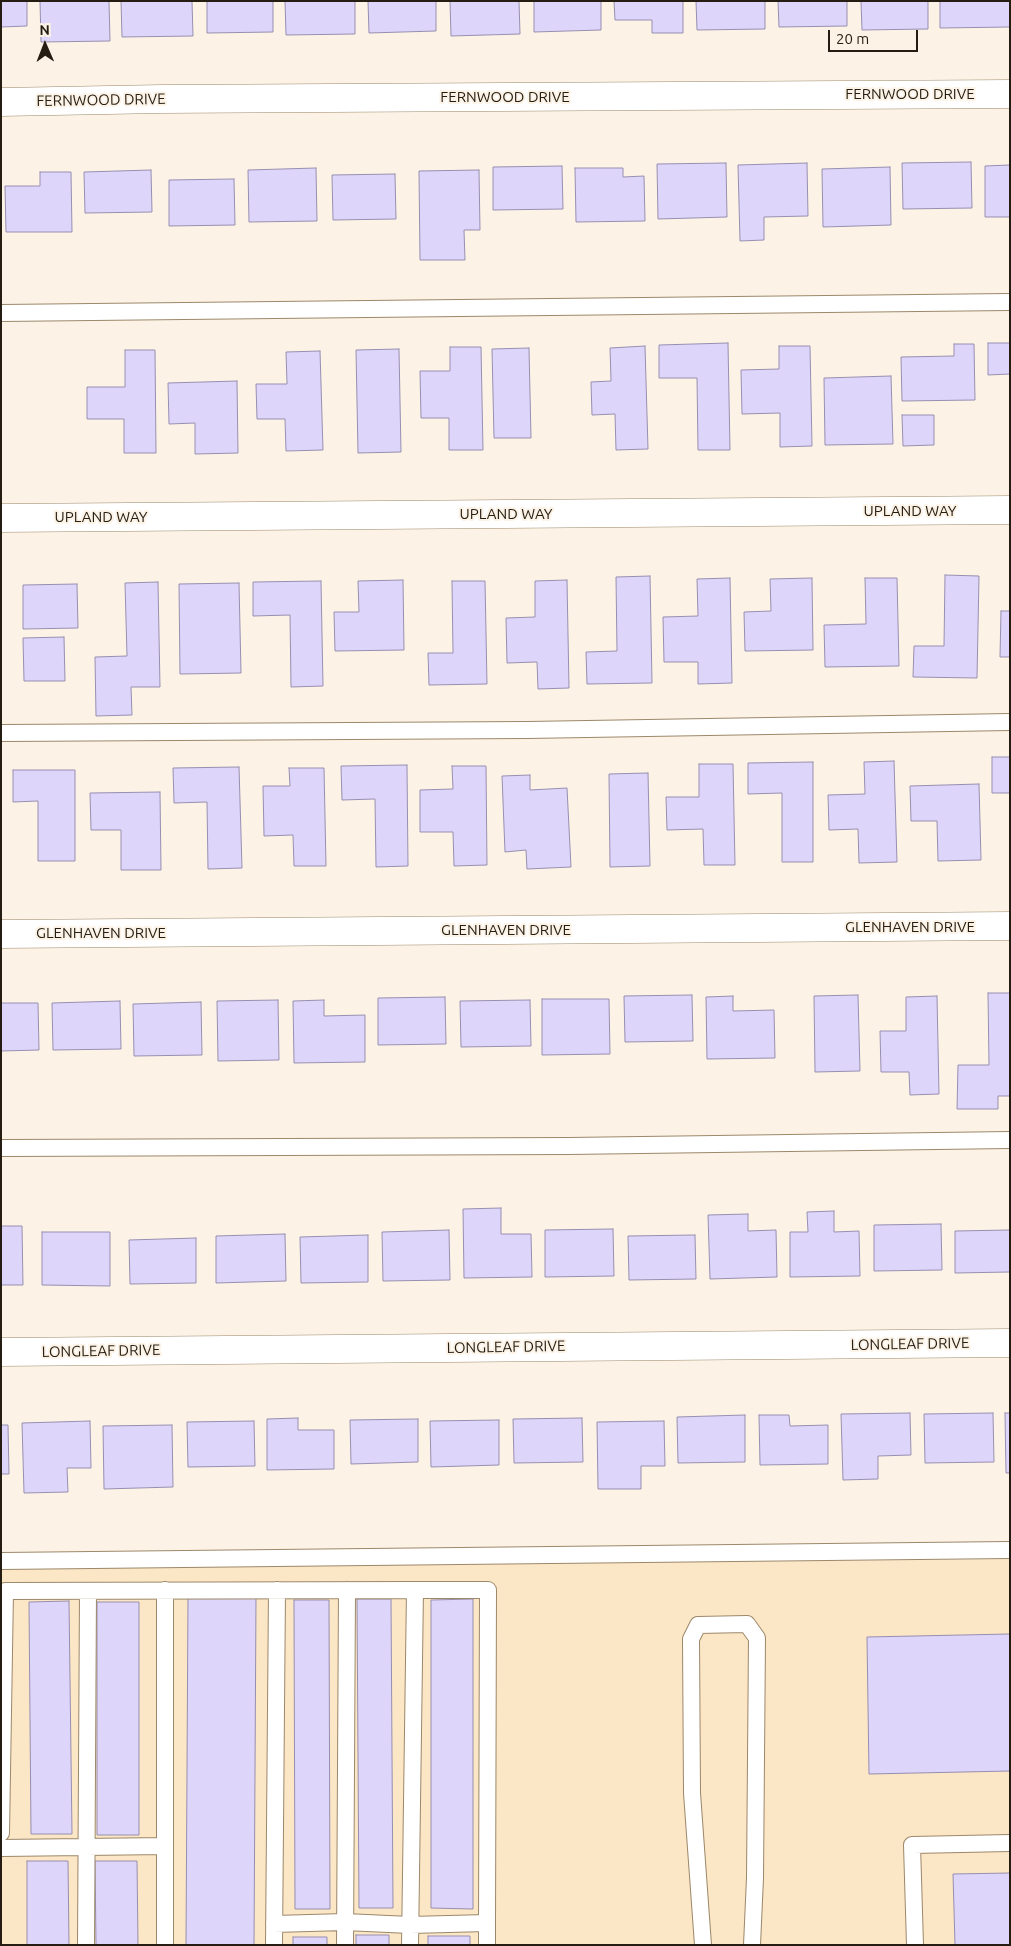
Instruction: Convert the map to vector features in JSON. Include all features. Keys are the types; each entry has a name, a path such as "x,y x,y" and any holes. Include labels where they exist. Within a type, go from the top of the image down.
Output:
{"street":[{"name":"FERNWOOD DRIVE","path":"1,102 172,99 1010,94"},
{"name":"UPLAND WAY","path":"1,518 1010,510"},
{"name":"GLENHAVEN DRIVE","path":"1,934 1010,926"},
{"name":"LONGLEAF DRIVE","path":"1,1352 1010,1343"}],"lane":[{"path":"1,313 1010,302"},
{"path":"1,733 527,730 1010,722"},
{"path":"1,1148 568,1146 1010,1140"},
{"path":"1,1561 1010,1550"},
{"path":"165,1590 165,1945"},
{"path":"274,1945 277,1590"},
{"path":"345,1945 347,1590"},
{"path":"410,1945 415,1590"},
{"path":"1,1833 5,1591 488,1590 487,1945"},
{"path":"86,1945 88,1591"},
{"path":"703,1945 692,1793 691,1639 698,1625 748,1624 757,1638 755,1878 752,1945"},
{"path":"914,1945 912,1845 1010,1844"},
{"path":"1,1848 165,1846"},
{"path":"274,1924 345,1922 410,1925 487,1923"}],"shaded area":[{"path":"1010,1559 1010,1945 1,1945 1,1569"}],"building":[{"path":"1,1 27,1 27,26 1,27"},
{"path":"40,1 109,1 110,41 41,42"},
{"path":"121,1 192,1 193,36 122,37"},
{"path":"207,1 273,1 273,32 207,33"},
{"path":"285,1 355,1 355,34 286,35"},
{"path":"368,1 436,1 436,31 369,33"},
{"path":"450,1 519,1 520,34 451,36"},
{"path":"534,1 601,1 601,30 534,32"},
{"path":"614,1 683,1 683,33 652,33 652,20 615,20"},
{"path":"696,1 765,1 765,29 697,30"},
{"path":"778,1 847,1 847,26 779,27"},
{"path":"861,1 928,1 928,29 862,30"},
{"path":"940,1 1010,1 1010,27 940,28"},
{"path":"971,162 972,208 903,209 902,163"},
{"path":"726,163 727,217 658,219 657,164"},
{"path":"807,163 808,216 764,217 764,240 740,241 738,165"},
{"path":"1010,165 1010,217 985,217 985,166"},
{"path":"562,166 563,209 493,210 493,167"},
{"path":"890,167 891,225 823,227 822,169"},
{"path":"316,168 317,221 249,222 248,170"},
{"path":"575,168 623,168 623,177 644,176 645,221 576,222"},
{"path":"151,170 152,212 85,213 84,172"},
{"path":"479,170 480,230 464,230 465,260 420,260 419,171"},
{"path":"40,172 71,172 72,232 6,232 5,186 40,186"},
{"path":"395,174 396,219 333,220 332,175"},
{"path":"234,179 235,225 169,226 169,180"},
{"path":"728,343 730,450 698,450 697,378 659,378 659,345"},
{"path":"988,343 1010,343 1010,374 988,375"},
{"path":"954,344 974,344 975,400 902,401 901,357 954,356"},
{"path":"645,346 648,449 616,450 615,414 592,415 591,382 611,381 610,348"},
{"path":"779,346 810,346 812,446 780,447 780,413 742,414 741,370 779,369"},
{"path":"450,347 481,347 483,450 449,450 449,418 421,418 420,371 450,371"},
{"path":"529,348 531,438 494,438 492,349"},
{"path":"399,349 401,452 358,453 356,350"},
{"path":"125,350 155,350 156,453 124,453 124,419 87,419 87,387 125,387"},
{"path":"320,351 323,450 286,451 285,419 257,419 256,384 287,384 286,352"},
{"path":"891,376 893,444 825,445 824,378"},
{"path":"237,381 238,453 195,454 195,423 169,424 168,383"},
{"path":"902,415 934,415 934,445 903,446"},
{"path":"945,575 979,576 977,678 913,677 914,646 944,646"},
{"path":"650,576 652,683 587,684 586,652 617,651 616,577"},
{"path":"730,578 732,683 698,684 698,662 664,662 663,617 698,616 697,579"},
{"path":"812,578 813,650 745,651 744,612 771,611 770,579"},
{"path":"865,578 897,578 899,666 825,667 824,625 866,624"},
{"path":"403,580 404,650 335,651 334,612 359,612 358,581"},
{"path":"567,580 569,688 538,689 537,662 507,663 506,618 535,617 535,581"},
{"path":"321,581 323,686 291,687 290,615 253,616 253,582"},
{"path":"452,581 485,581 487,684 429,685 428,653 453,653"},
{"path":"158,582 160,687 131,687 132,715 96,716 95,657 127,656 125,583"},
{"path":"239,583 241,673 180,674 179,584"},
{"path":"77,584 78,628 23,629 23,585"},
{"path":"1001,611 1010,611 1010,657 1000,657"},
{"path":"64,637 65,681 24,681 23,638"},
{"path":"992,757 1010,757 1010,793 992,793"},
{"path":"894,761 897,862 859,863 858,829 829,830 828,795 865,794 864,762"},
{"path":"813,762 813,862 782,862 782,793 748,794 748,763"},
{"path":"699,764 733,764 735,865 704,865 703,829 667,830 666,797 699,797"},
{"path":"407,765 408,866 376,867 375,799 342,800 341,766"},
{"path":"452,766 486,766 487,865 454,866 453,832 420,832 420,790 453,789"},
{"path":"239,767 242,868 208,869 207,802 174,803 173,768"},
{"path":"289,768 324,768 326,866 294,866 293,835 264,836 263,786 290,786"},
{"path":"13,770 75,770 75,861 38,861 38,801 13,802"},
{"path":"648,773 650,866 610,867 609,774"},
{"path":"530,775 530,790 567,788 571,867 527,869 526,850 505,852 502,776"},
{"path":"979,784 981,860 938,861 937,821 911,821 910,786"},
{"path":"160,792 161,870 121,870 121,830 91,830 90,793"},
{"path":"988,993 1010,993 1010,1096 998,1096 998,1109 957,1109 958,1065 989,1065"},
{"path":"692,995 693,1041 625,1042 624,996"},
{"path":"858,995 860,1071 815,1072 814,996"},
{"path":"733,996 733,1011 774,1010 775,1058 707,1059 706,997"},
{"path":"937,996 939,1094 910,1095 909,1072 881,1072 880,1031 906,1031 906,997"},
{"path":"445,997 446,1044 378,1045 378,998"},
{"path":"542,999 609,999 610,1054 542,1055"},
{"path":"278,1000 279,1060 218,1061 217,1001"},
{"path":"324,1000 324,1016 365,1015 365,1062 294,1063 293,1001"},
{"path":"530,1000 531,1046 461,1047 460,1001"},
{"path":"120,1001 121,1049 53,1050 52,1003"},
{"path":"201,1002 202,1055 134,1056 133,1004"},
{"path":"1,1003 38,1003 39,1050 1,1051"},
{"path":"501,1208 501,1234 531,1234 532,1277 464,1278 463,1209"},
{"path":"834,1211 834,1232 859,1231 860,1276 790,1277 790,1232 808,1232 807,1212"},
{"path":"748,1214 748,1231 776,1230 777,1277 710,1279 708,1215"},
{"path":"941,1224 942,1270 874,1271 874,1225"},
{"path":"1,1226 22,1226 23,1285 1,1285"},
{"path":"613,1229 614,1276 545,1277 545,1230"},
{"path":"449,1230 450,1280 383,1281 382,1232"},
{"path":"1010,1230 1010,1272 955,1273 955,1231"},
{"path":"42,1232 110,1232 110,1286 42,1285"},
{"path":"285,1234 286,1281 216,1283 216,1236"},
{"path":"368,1235 368,1282 301,1283 300,1237"},
{"path":"695,1235 696,1279 629,1280 628,1236"},
{"path":"196,1238 196,1283 130,1284 129,1240"},
{"path":"910,1413 911,1455 878,1456 878,1479 843,1480 841,1414"},
{"path":"993,1413 994,1462 925,1463 924,1414"},
{"path":"1005,1413 1010,1413 1010,1473 1006,1473"},
{"path":"745,1415 745,1462 678,1463 677,1417"},
{"path":"759,1415 789,1415 790,1426 828,1425 828,1464 760,1465"},
{"path":"298,1418 298,1430 334,1430 334,1469 267,1470 267,1419"},
{"path":"582,1418 583,1462 514,1463 513,1419"},
{"path":"418,1419 418,1462 351,1464 350,1420"},
{"path":"499,1420 499,1465 431,1467 430,1421"},
{"path":"90,1421 91,1468 67,1468 68,1492 24,1493 22,1423"},
{"path":"254,1421 255,1466 188,1467 187,1422"},
{"path":"664,1421 665,1466 641,1466 641,1489 598,1489 597,1422"},
{"path":"1,1425 8,1425 9,1474 1,1474"},
{"path":"172,1425 173,1487 104,1489 103,1426"},
{"path":"188,1597 256,1597 254,1945 186,1945"},
{"path":"357,1599 391,1599 393,1908 359,1908"},
{"path":"473,1599 473,1909 431,1908 431,1600"},
{"path":"294,1600 329,1600 330,1909 295,1909"},
{"path":"69,1601 72,1834 31,1834 29,1602"},
{"path":"97,1602 139,1602 139,1835 97,1835"},
{"path":"1010,1634 1010,1771 869,1774 867,1637"},
{"path":"27,1861 68,1861 69,1945 27,1945"},
{"path":"95,1861 137,1861 138,1945 96,1945"},
{"path":"1010,1873 1010,1945 955,1945 953,1874"},
{"path":"356,1935 389,1935 389,1945 356,1945"},
{"path":"428,1936 470,1936 470,1945 428,1945"},
{"path":"293,1937 327,1937 327,1945 293,1945"}]}
